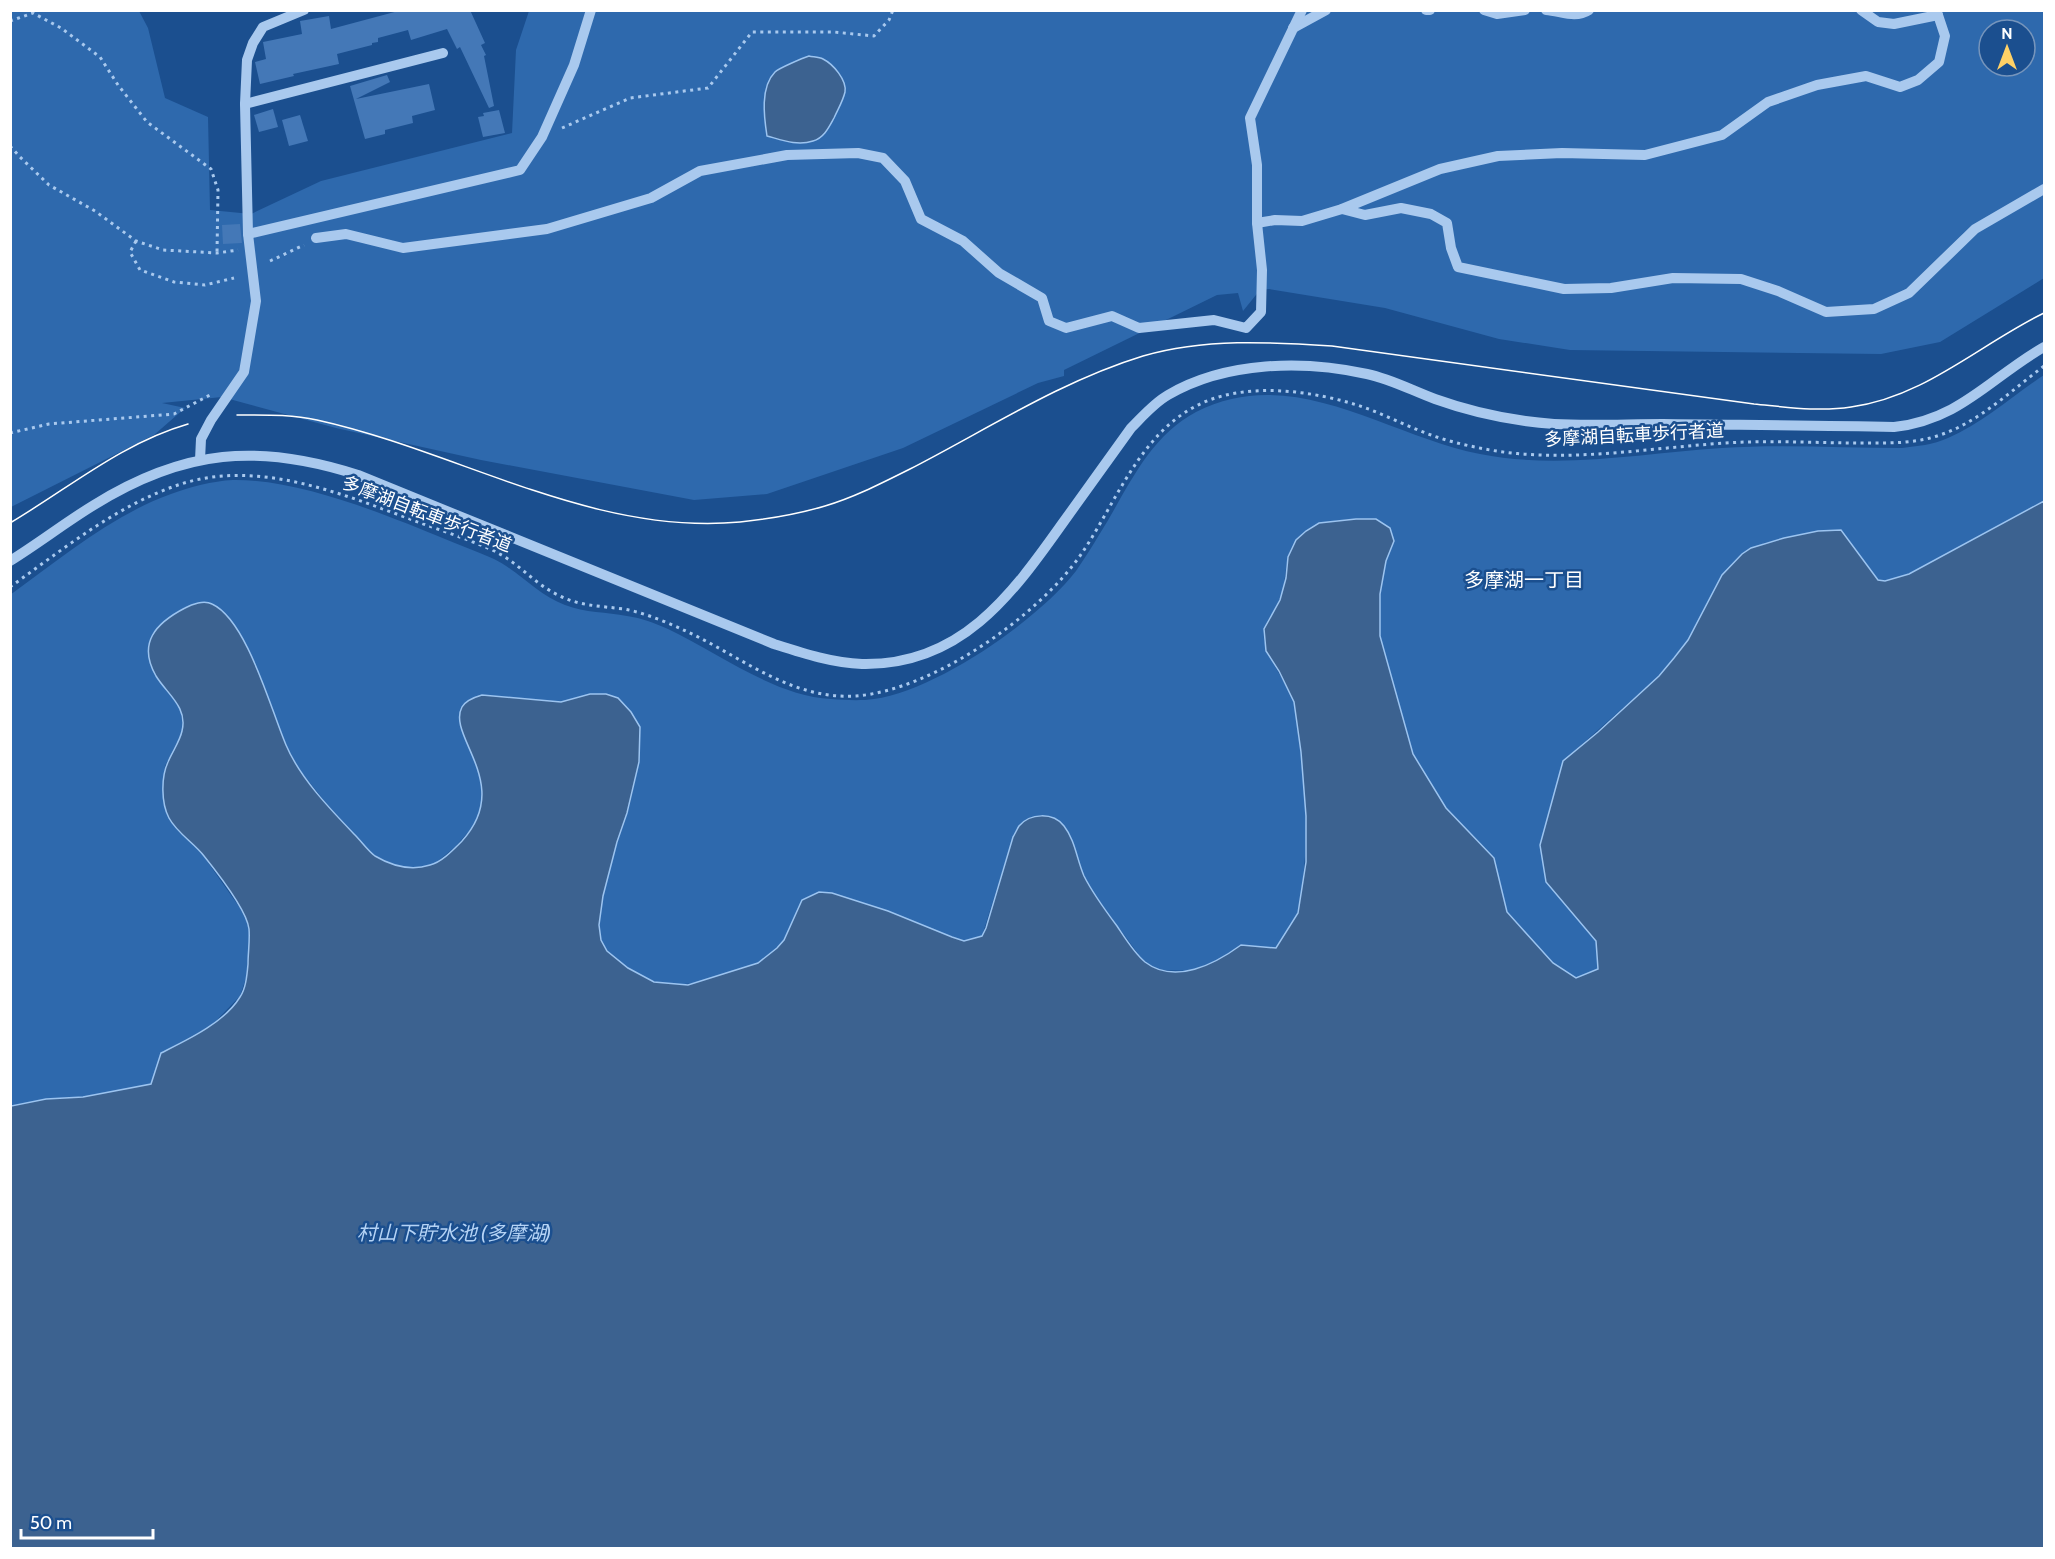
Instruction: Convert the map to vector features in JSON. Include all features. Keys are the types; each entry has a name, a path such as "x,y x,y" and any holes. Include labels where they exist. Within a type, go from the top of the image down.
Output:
{"street":[{"path":"200,460 201,439 211,420 244,372 256,301 248,234 245,104 247,60 263,27 304,10"},
{"path":"248,234 520,170 542,137 574,65 591,10"},
{"path":"316,238 346,234 403,248 548,229 651,198 700,171 787,155 858,153 883,158 905,181 921,219 963,241 999,273 1042,298 1049,321 1066,328 1112,316 1139,328 1214,320 1246,328 1261,312 1262,270 1257,223 1257,165 1250,118 1302,10"},
{"path":"1293,28 1326,10"},
{"path":"1425,10 1430,10"},
{"path":"1484,10 1497,14 1525,10"},
{"path":"1546,10 1571,15 1583,14 1589,10"},
{"path":"1257,223 1275,220 1302,221 1342,209 1440,169 1498,156 1562,153 1645,155 1722,135 1768,102 1817,85 1866,76 1900,87 1918,81 1939,62 1945,36 1936,13 1894,24 1878,22 1861,10"},
{"path":"245,104 443,53"},
{"path":"1342,209 1365,215 1401,208 1431,214 1447,223 1451,248 1458,267 1564,289 1611,288 1672,278 1741,279 1778,291 1826,312 1874,309 1909,293 1975,229 2044,189"},
{"path":"10,561 113,494 155,474 200,460 249,454 299,459 339,469 774,644 839,661 861,664 902,661 939,650 974,628 992,612 1028,572 1131,428 1166,396 1208,377 1242,370 1281,366 1350,371 1368,374 1484,415 1556,424 1894,427 1925,421 1959,406 2044,347"}],"path":[{"path":"542,137 630,98 708,88 752,32 834,32 874,36 889,20 893,10"},
{"path":"10,21 33,13 61,28 100,57 118,85 147,122 211,169 218,190 217,253"},
{"path":"10,146 49,185 95,211 136,241 163,250 217,253 249,249"},
{"path":"136,241 130,252 140,270 174,282 205,285 234,278"},
{"name":"多摩湖自転車歩行者道","path":"10,587 118,512 179,484 223,475 273,477 382,509 494,550 513,561 545,588 562,597 578,603 626,610 647,616 687,632 786,684 819,693 857,696 878,693 913,682 939,670 983,645 1033,607 1060,580 1081,554 1131,469 1154,438 1186,412 1223,396 1247,392 1300,393 1359,406 1436,437 1501,452 1542,455 1745,442 1896,444 1939,436 1969,422 2044,366"},
{"path":"10,433 49,424 174,414 210,395 216,389"}],"shaded area":[{"path":"11,11 139,11 148,28 165,98 208,117 210,210 251,214 321,181 512,133 516,50 529,11 2044,11 2044,278 1940,342 1881,354 1570,350 1499,339 1385,308 1269,289 1260,290 1243,311 1238,293 1217,295 1064,370 1064,376 1038,383 903,448 767,494 694,500 481,460 336,428 222,397 162,403 185,408 154,435 11,507"},
{"path":"2044,375 2044,501 1909,574 1885,581 1878,580 1841,530 1818,531 1764,543 1712,595 1688,640 1659,676 1563,761 1546,882 1596,941 1598,969 1576,979 1553,963 1507,912 1494,858 1446,808 1413,755 1380,636 1380,594 1386,561 1394,541 1376,519 1350,519 1323,523 1301,535 1293,544 1288,557 1281,598 1264,630 1266,647 1289,692 1296,713 1306,811 1304,867 1299,910 1276,948 1241,945 1228,955 1192,971 1159,970 1144,962 1092,891 1084,877 1070,836 1027,819 1019,826 1013,837 982,936 964,941 888,911 832,893 802,900 781,944 767,957 753,965 721,977 686,984 653,982 618,961 601,939 599,911 602,894 627,815 639,762 590,694 561,702 482,695 477,765 482,783 481,805 477,822 455,847 433,865 401,867 373,855 299,769 286,745 244,642 203,602 187,607 170,617 183,730 165,766 163,785 169,818 202,854 240,908 249,927 246,978 240,996 212,1025 161,1053 151,1084 83,1097 46,1099 11,1106 10,595 107,526 171,494 201,485 233,480 285,485 341,500 494,559 555,601 565,605 588,611 643,619 668,629 747,672 789,690 831,699 863,700 899,693 955,668 1012,631 1037,611 1076,571 1140,467 1164,436 1196,412 1232,399 1268,395 1304,399 1340,408 1445,445 1480,454 1540,461 1601,459 1745,447 1902,448 1925,445 1948,438 1973,425"}],"water":[{"path":"809,56 827,61 835,68 844,82 845,92 834,118 817,140 795,143 767,136 764,103 770,78 777,70"},
{"name":"村山下貯水池 (多摩湖)","path":"2044,501 2044,1548 11,1548 11,1106 46,1099 83,1097 151,1084 161,1053 204,1030 225,1015 240,997 246,981 249,929 243,912 216,871 172,823 166,812 163,798 166,768 180,739 183,722 175,701 156,676 148,654 149,644 158,627 188,607 205,602 225,613 247,646 286,745 307,781 372,854 402,866 416,868 439,861 462,841 476,820 482,800 481,781 460,719 462,707 466,702 482,695 561,702 590,694 606,694 618,698 631,712 640,727 639,762 603,896 599,925 601,940 607,951 628,968 654,982 688,985 758,963 784,940 802,900 819,892 832,893 888,911 964,941 982,936 1013,837 1024,822 1042,816 1054,818 1064,826 1071,837 1088,883 1137,954 1157,969 1182,972 1207,965 1241,945 1276,948 1298,913 1306,862 1306,816 1301,752 1294,702 1266,651 1264,629 1280,600 1286,578 1288,557 1296,540 1319,523 1376,519 1390,528 1394,541 1386,561 1380,594 1380,636 1413,754 1446,808 1494,858 1507,912 1553,963 1576,978 1598,969 1596,941 1546,882 1540,845 1563,761 1659,676 1688,640 1722,575 1742,554 1751,548 1784,538 1818,531 1841,530 1878,580 1885,581 1909,574"}],"building":[{"path":"402,10 470,10 485,43 481,45 486,55 484,56 494,106 489,108 460,47 457,49 447,29 411,40 408,30 378,38 378,42 372,45 337,54 339,64 260,84 255,62 266,59 263,42 302,34 300,21 329,16 331,29"},
{"path":"387,75 390,82 356,99 429,84 435,110 412,116 413,123 385,130 385,134 365,139 350,86"},
{"path":"273,109 278,127 259,132 254,115"},
{"path":"499,110 505,133 483,137 478,117 484,116 483,113"},
{"path":"300,115 308,141 289,146 282,120"},
{"path":"240,224 242,243 223,244 222,225"}],"tram line":[{"path":"237,415 287,416 317,420 370,434 578,504 631,516 685,523 740,522 794,514 847,498 910,469 1053,392 1113,366 1166,350 1190,346 1237,343 1332,346 1754,404 1827,409 1878,401 1928,381 2044,313"},
{"path":"10,523 118,454 164,432 188,424"}],"district":[{"name":"多摩湖一丁目","path":"1524,580"}]}
